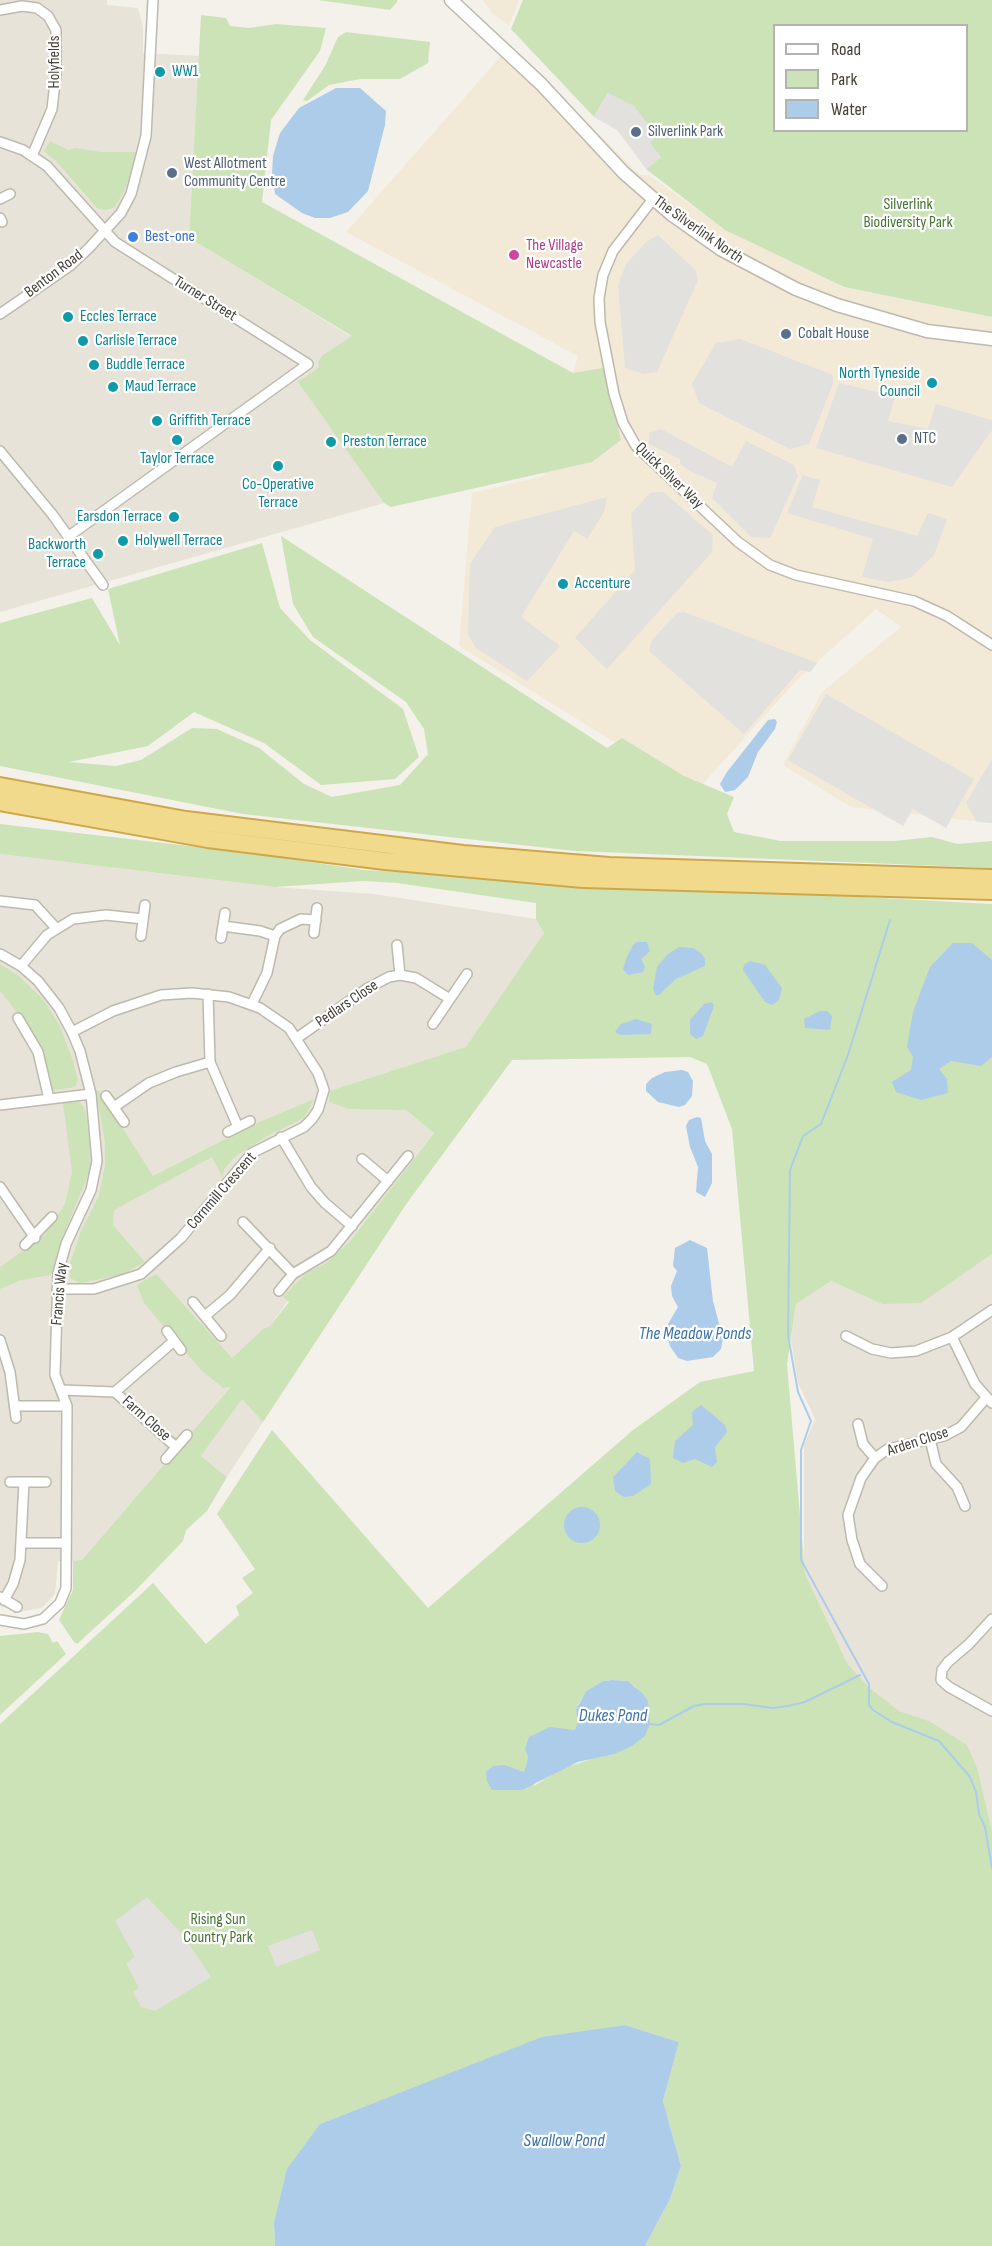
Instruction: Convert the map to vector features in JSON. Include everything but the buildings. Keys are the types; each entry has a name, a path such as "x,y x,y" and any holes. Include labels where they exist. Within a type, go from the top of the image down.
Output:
{"highway":[{"path":"3,790 80,818"},
{"path":"3,790 186,820 463,854 609,866 992,878"},
{"path":"0,813 80,818 208,839 385,861 583,879 992,891"}],"street":[{"name":"Benton Road","path":"0,314 70,265 126,205 144,151 153,0"},
{"name":"The Silverlink North","path":"451,0 541,84 601,151 653,199 722,250 796,289 893,323 972,338 992,339"},
{"name":"The Silverlink North","path":"463,0 467,14"},
{"name":"Holyfields","path":"0,10 22,6 37,8 48,16 56,30 52,109 32,156"},
{"path":"0,142 32,156 55,174 104,230"},
{"path":"0,199 10,195"},
{"name":"Quick Silver Way","path":"653,199 613,251 603,275 599,298 600,322 614,394 631,440 738,542 770,565 796,575 908,599 935,609 992,645"},
{"name":"Turner Street","path":"69,536 308,364 115,242 104,230"},
{"path":"0,451 69,536 103,585"},
{"path":"0,901 36,905 56,927"},
{"path":"141,936 145,905"},
{"path":"314,933 317,908"},
{"path":"221,938 225,913"},
{"path":"21,966 56,927 73,920 93,915 143,919"},
{"path":"252,1004 267,973 275,936 290,922 301,919 316,920"},
{"path":"223,926 260,931 275,936"},
{"name":"Pedlars Close","path":"397,945 400,975"},
{"name":"Francis Way","path":"0,954 21,966 48,992 72,1032 80,1051 91,1094 97,1145 96,1175 92,1190 66,1244 57,1289 55,1375 67,1406 66,1588 60,1604 47,1616 31,1623 0,1620"},
{"path":"432,1024 467,974"},
{"name":"Pedlars Close","path":"297,1038 368,988 400,975 423,981 450,999"},
{"name":"Cornmill Crescent","path":"57,1289 94,1289 141,1274 180,1238 246,1159 281,1137 304,1127 322,1101 324,1090 318,1073 297,1038 275,1017 252,1004 208,994 178,993 144,999 72,1032"},
{"path":"208,994 210,1062 238,1127"},
{"path":"18,1018 38,1052 49,1099"},
{"path":"114,1107 149,1083 210,1062"},
{"path":"0,1105 91,1094"},
{"path":"106,1096 124,1122"},
{"path":"228,1132 250,1121"},
{"path":"281,1137 311,1187 325,1203 352,1226"},
{"path":"279,1291 293,1274 331,1251 408,1156"},
{"path":"362,1159 388,1181"},
{"path":"0,1187 35,1238"},
{"path":"25,1245 35,1238 52,1217"},
{"path":"243,1222 293,1274"},
{"path":"205,1316 230,1295 270,1248"},
{"path":"193,1302 220,1336"},
{"path":"846,1336 872,1349 891,1353 916,1351 952,1337 992,1310"},
{"path":"167,1331 182,1350"},
{"path":"952,1337 975,1384 989,1400"},
{"path":"0,1340 7,1357 16,1418"},
{"name":"Farm Close","path":"115,1392 174,1341"},
{"name":"Farm Close","path":"61,1390 115,1392 176,1447"},
{"name":"Arden Close","path":"882,1586 860,1564 852,1540 848,1515 861,1478 875,1458 888,1449 930,1439 961,1427 989,1400"},
{"path":"15,1406 67,1406"},
{"path":"858,1424 863,1444 875,1458"},
{"name":"Farm Close","path":"166,1459 187,1435"},
{"path":"930,1439 936,1464 957,1487 965,1506"},
{"path":"10,1482 46,1482"},
{"path":"17,1607 2,1599 15,1577 21,1543 24,1482"},
{"path":"21,1543 65,1542"},
{"path":"992,1619 969,1644 948,1662 942,1670 941,1680 949,1687 992,1711"}],"shaded area":[{"path":"0,0 107,0 107,5 138,8 143,27 143,53 199,56 189,238 352,337 323,355 319,367 299,382 384,503 0,612"},
{"path":"483,0 519,0 509,26 491,12"},
{"path":"510,46 640,175 649,175 727,231 843,287 992,317 992,823 851,807 783,765 822,692 901,627 876,609 797,680 700,787 682,784 459,646 472,493 544,476 578,356 346,232"},
{"name":"Silverlink Park","path":"608,93 634,106 657,136 650,143 661,157 646,169 617,130 594,117"},
{"path":"658,235 696,271 698,280 657,372 644,374 625,368 618,285 626,264 645,243"},
{"path":"740,339 833,375 833,384 809,444 790,449 699,403 692,384 716,343"},
{"name":"NTC","path":"839,383 895,396 888,421 928,429 936,404 992,420 992,430 952,487 816,448"},
{"path":"661,429 732,467 746,441 794,465 798,476 770,538 751,537 712,498 717,483 688,470 680,464 680,459 649,444 649,433"},
{"path":"803,475 820,480 812,507 917,536 928,513 947,519 934,555 910,578 888,582 862,577 873,539 787,513"},
{"path":"663,492 713,535 712,552 607,669 575,638 635,570 631,514 650,493"},
{"path":"607,497 604,512 587,539 574,531 521,617 560,646 527,681 476,648 468,634 470,564 495,527"},
{"path":"684,612 817,663 810,672 800,670 744,734 649,651 652,640 677,613"},
{"path":"826,694 974,779 946,828 913,809 903,826 788,760"},
{"path":"992,759 992,823 977,822 966,803"},
{"path":"0,854 275,887 374,894 536,919 544,933 501,998 464,1092 430,1138 350,1241 326,1263 308,1273 270,1326 263,1329 218,1371 232,1387 82,1561 58,1561 55,1594 42,1608 19,1612 0,1606"},
{"path":"992,1253 992,1831 988,1819 929,1721 899,1711 869,1687 847,1663 804,1574 804,1445 815,1419 798,1383 791,1340 796,1304 831,1281 882,1304"},
{"path":"242,1398 263,1422 227,1477 201,1456"},
{"path":"147,1897 182,1934 211,1977 155,2011 141,2007 133,1992 139,1988 126,1963 135,1957 115,1921"},
{"path":"312,1930 320,1950 276,1967 268,1946"}],"green space":[{"path":"318,0 397,0 397,2 390,10"},
{"name":"Silverlink Biodiversity Park","path":"523,0 992,0 992,317 844,287 725,230 646,169 661,157 608,93 594,117 511,29"},
{"path":"201,15 226,18 230,26 249,28 276,24 326,28 320,51 271,120 262,202 573,373 603,368 621,440 592,462 391,507 384,503 298,382 319,367 318,362 323,355 352,336 189,238"},
{"path":"346,32 430,42 428,63 400,79 360,79 329,85 307,101 303,100 325,66 338,37"},
{"path":"50,141 68,150 76,148 101,152 135,152 136,156 125,190 114,208 103,210 97,208 57,162 44,151"},
{"path":"281,536 607,748 622,738 684,776 734,797 727,814 734,832 781,841 895,841 932,837 958,844 992,841 992,868 575,851 243,814 0,766 0,623 92,598 120,645 108,589 262,543 280,608 310,640 403,709 419,757 395,779 321,785 264,743 194,712 148,746 69,762 116,766 141,760 192,728 217,729 259,748 304,784 332,797 400,785 428,754 424,729 406,702 313,637 293,604"},
{"name":"Rising Sun Country Park","path":"0,824 250,853 364,870 992,904 992,1254 921,1303 882,1304 831,1281 796,1304 787,1364 805,1574 847,1663 869,1687 899,1711 929,1721 967,1745 977,1768 992,1831 992,2246 645,2246 670,2199 681,2166 663,2101 679,2042 625,2025 542,2038 320,2124 274,2223 275,2246 0,2246 0,1724 153,1583 206,1644 239,1615 236,1606 253,1593 242,1578 255,1569 217,1514 272,1430 428,1608 633,1430 700,1382 754,1371 732,1129 707,1064 690,1057 512,1060 407,1203 263,1422 242,1399 201,1456 227,1477 207,1511 186,1530 183,1541 135,1591 77,1644 74,1642 59,1620 73,1590 73,1561 82,1560 231,1387 223,1388 201,1370 144,1303 137,1285 156,1274 232,1358 263,1329 270,1326 289,1302 283,1297 307,1273 326,1263 350,1241 434,1133 406,1110 349,1109 329,1102 330,1091 466,1047 544,933 536,919 536,903 397,883 363,881 275,887 0,854","holes":["603,1681 628,1681 637,1688 589,1760 561,1769 534,1786 535,1774 583,1734 578,1705 586,1691"]},
{"path":"0,964 19,976 43,999 60,1026 78,1080 75,1087 50,1091 19,1015 0,991"},
{"path":"96,1090 99,1091 153,1176 255,1124 314,1099 304,1118 269,1135 236,1156 224,1169 223,1178 212,1157 114,1210 113,1225 145,1262 121,1275 80,1283 70,1278 70,1263 81,1231 99,1196 105,1165 105,1143"},
{"path":"77,1100 83,1106 86,1114 90,1145 90,1171 67,1226 51,1275 21,1280 0,1289 0,1267 45,1235 65,1204 72,1172 63,1103"},
{"path":"38,1632 48,1634 53,1643 57,1641 66,1654 0,1715 0,1636"}],"water":[{"path":"336,88 360,88 386,111 385,125 368,191 348,212 330,218 315,218 302,213 275,194 272,174 273,156 280,133 299,108"},
{"path":"775,719 777,722 775,729 758,752 748,777 735,790 725,792 720,784 727,772 768,720"},
{"path":"637,942 647,942 650,951 641,959 645,967 643,972 628,975 623,969 633,945"},
{"path":"953,943 972,943 992,960 992,1057 981,1066 951,1061 939,1069 947,1079 948,1093 921,1100 896,1092 892,1082 911,1070 913,1057 907,1047 913,1012 930,967"},
{"path":"679,947 693,948 701,953 705,959 705,966 676,979 659,995 656,995 653,989 657,967 668,954"},
{"path":"750,961 765,965 782,988 779,1000 772,1005 765,1002 743,970 744,965"},
{"path":"712,1002 714,1006 703,1036 696,1039 690,1034 690,1020 704,1004"},
{"path":"820,1011 827,1011 832,1016 830,1030 805,1028 804,1019"},
{"path":"636,1019 652,1024 651,1034 621,1035 615,1032 621,1024"},
{"path":"682,1070 688,1072 693,1081 692,1096 685,1105 679,1107 658,1102 646,1091 646,1084 652,1078 665,1072"},
{"path":"701,1118 705,1141 712,1154 712,1183 705,1197 696,1192 698,1167 690,1147 686,1126 689,1120"},
{"name":"The Meadow Ponds","path":"690,1240 707,1248 713,1301 723,1338 721,1349 713,1357 687,1361 678,1358 670,1346 665,1329 678,1307 672,1296 671,1286 677,1271 673,1266 675,1248"},
{"path":"701,1405 725,1425 727,1432 715,1447 717,1462 712,1467 695,1459 683,1463 673,1458 675,1441 693,1425 692,1412"},
{"path":"637,1452 650,1459 651,1484 633,1496 624,1497 615,1491 613,1477"},
{"path":"582,1507 595,1512 600,1525 595,1538 582,1543 569,1538 564,1525 569,1512"},
{"name":"Dukes Pond","path":"603,1681 628,1681 648,1701 650,1724 645,1736 632,1746 614,1754 578,1762 522,1790 492,1790 487,1781 486,1772 493,1766 504,1765 524,1772 528,1756 525,1749 529,1737 550,1727 575,1730 578,1722 576,1710 586,1691"},
{"name":"Swallow Pond","path":"625,2025 679,2042 663,2101 681,2166 670,2199 645,2246 275,2246 274,2223 287,2169 320,2124 542,2037"}],"waterway":[{"path":"890,920 848,1055 821,1124 803,1136 790,1170 788,1335 798,1392 811,1421 801,1450 801,1560 869,1684 869,1705 892,1722 939,1741 970,1777 976,1792 979,1814 985,1827 992,1868"},
{"path":"650,1724 659,1725 694,1706 705,1704 743,1704 773,1708 788,1706 805,1702 860,1675"}],"place":[{"name":"WW1","path":"160,72"},
{"name":"Silverlink Park","path":"636,132"},
{"name":"West Allotment Community Centre","path":"172,173"},
{"name":"Best-one","path":"133,237"},
{"name":"The Village Newcastle","path":"514,255"},
{"name":"Eccles Terrace","path":"68,317"},
{"name":"Cobalt House","path":"786,334"},
{"name":"Carlisle Terrace","path":"83,341"},
{"name":"Buddle Terrace","path":"94,365"},
{"name":"North Tyneside Council","path":"932,383"},
{"name":"Maud Terrace","path":"113,387"},
{"name":"Griffith Terrace","path":"157,421"},
{"name":"NTC","path":"902,439"},
{"name":"Taylor Terrace","path":"177,440"},
{"name":"Preston Terrace","path":"331,442"},
{"name":"Co-Operative Terrace","path":"278,466"},
{"name":"Earsdon Terrace","path":"174,517"},
{"name":"Holywell Terrace","path":"123,541"},
{"name":"Backworth Terrace","path":"98,554"},
{"name":"Accenture","path":"563,584"}]}
